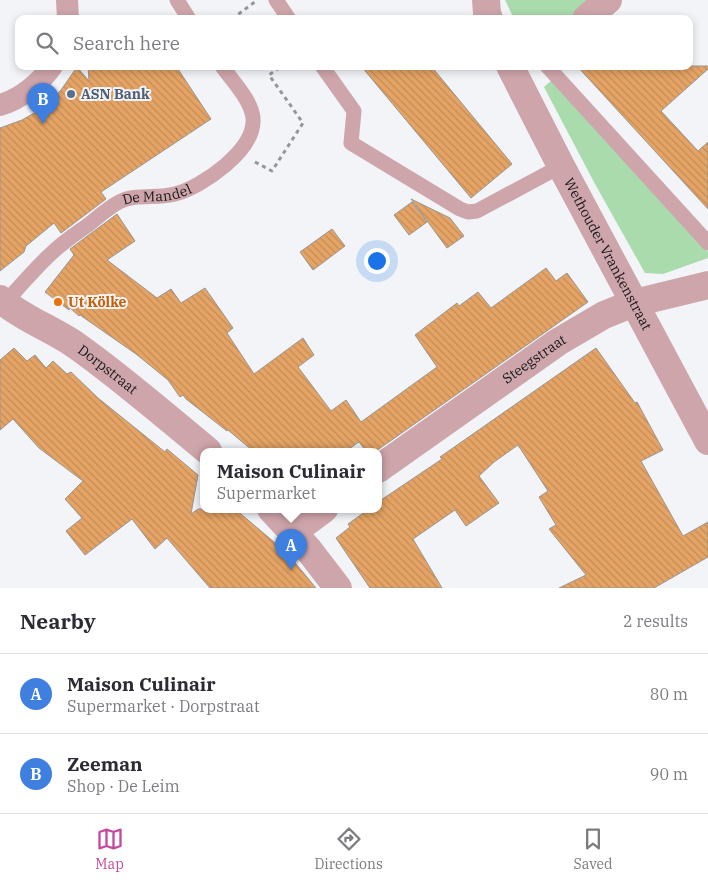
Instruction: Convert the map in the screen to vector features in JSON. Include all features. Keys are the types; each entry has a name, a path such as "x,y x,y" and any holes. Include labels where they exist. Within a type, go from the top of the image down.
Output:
{"street":[{"path":"66,0 68,15"},
{"path":"486,0 488,15"},
{"path":"591,15 608,0"},
{"path":"0,105 24,93 43,79 49,70"},
{"name":"Wethouder Vrankenstraat","path":"518,70 561,166 708,441"},
{"name":"Steegstraat","path":"382,466 558,342 604,315 634,303 708,285"},
{"name":"Dorpstraat","path":"2,302 69,340 140,394 204,448"},
{"path":"275,513 293,532 338,588"},
{"path":"293,532 319,513"}],"lane":[{"path":"177,0 186,15"},
{"path":"276,0 286,15"},
{"name":"De Mandel","path":"2,302 54,250 113,205 126,198 175,194 206,180 237,153 251,132 253,119 249,104 225,70"},
{"path":"325,70 354,112 351,143 460,209 468,212 477,211 561,166"},
{"path":"551,70 708,243"}],"path":[{"path":"237,15 258,0"},
{"path":"237,153 272,171 303,123 269,75 276,70"}],"green space":[{"path":"505,0 598,0 581,15 512,15"},
{"path":"553,79 708,252 708,258 663,274 645,273 544,87"}],"building":[{"path":"693,66 708,66 708,69 661,111 698,151 708,142 708,209 581,70 693,70"},
{"path":"75,70 80,70 89,81 88,70 179,70 211,119 101,192 106,199 61,233 54,223 26,246 24,252 0,271 0,128 22,120 43,108 61,90"},
{"path":"364,70 434,70 512,164 471,198"},
{"path":"411,199 450,218 464,236 447,248"},
{"path":"412,202 427,222 409,235 394,215"},
{"path":"117,214 135,241 107,260 157,298 171,289 181,303 205,288 233,328 227,333 254,374 303,338 314,355 298,367 331,411 346,400 361,422 437,367 415,335 457,303 459,306 478,292 491,308 546,268 556,281 567,273 588,302 380,448 364,448 359,442 350,448 249,448 183,395 180,397 168,380 136,354 45,292 74,255 70,249"},
{"path":"332,229 345,246 313,270 300,252"},
{"path":"14,348 27,361 35,355 46,368 53,361 67,374 71,372 98,398 165,452 167,449 198,475 191,514 198,509 200,509 200,513 240,513 287,553 316,588 210,588 167,538 155,549 132,519 85,555 66,531 82,518 65,499 83,481 39,448 13,419 0,430 0,360"},
{"path":"596,348 635,403 637,402 663,450 641,461 683,536 708,522 708,557 654,588 559,588 586,575 549,529 556,525 539,497 548,491 518,445 494,462 479,476 499,503 466,526 455,510 413,539 442,588 370,588 336,538 350,527 348,524 363,513 382,513 382,499 442,459 440,457"}],"place":[{"name":"ASN Bank","path":"71,94"},
{"name":"Zeeman","path":"43,124"},
{"name":"Ut Kölke","path":"58,302"},
{"name":"Maison Culinair","path":"291,570"}]}
